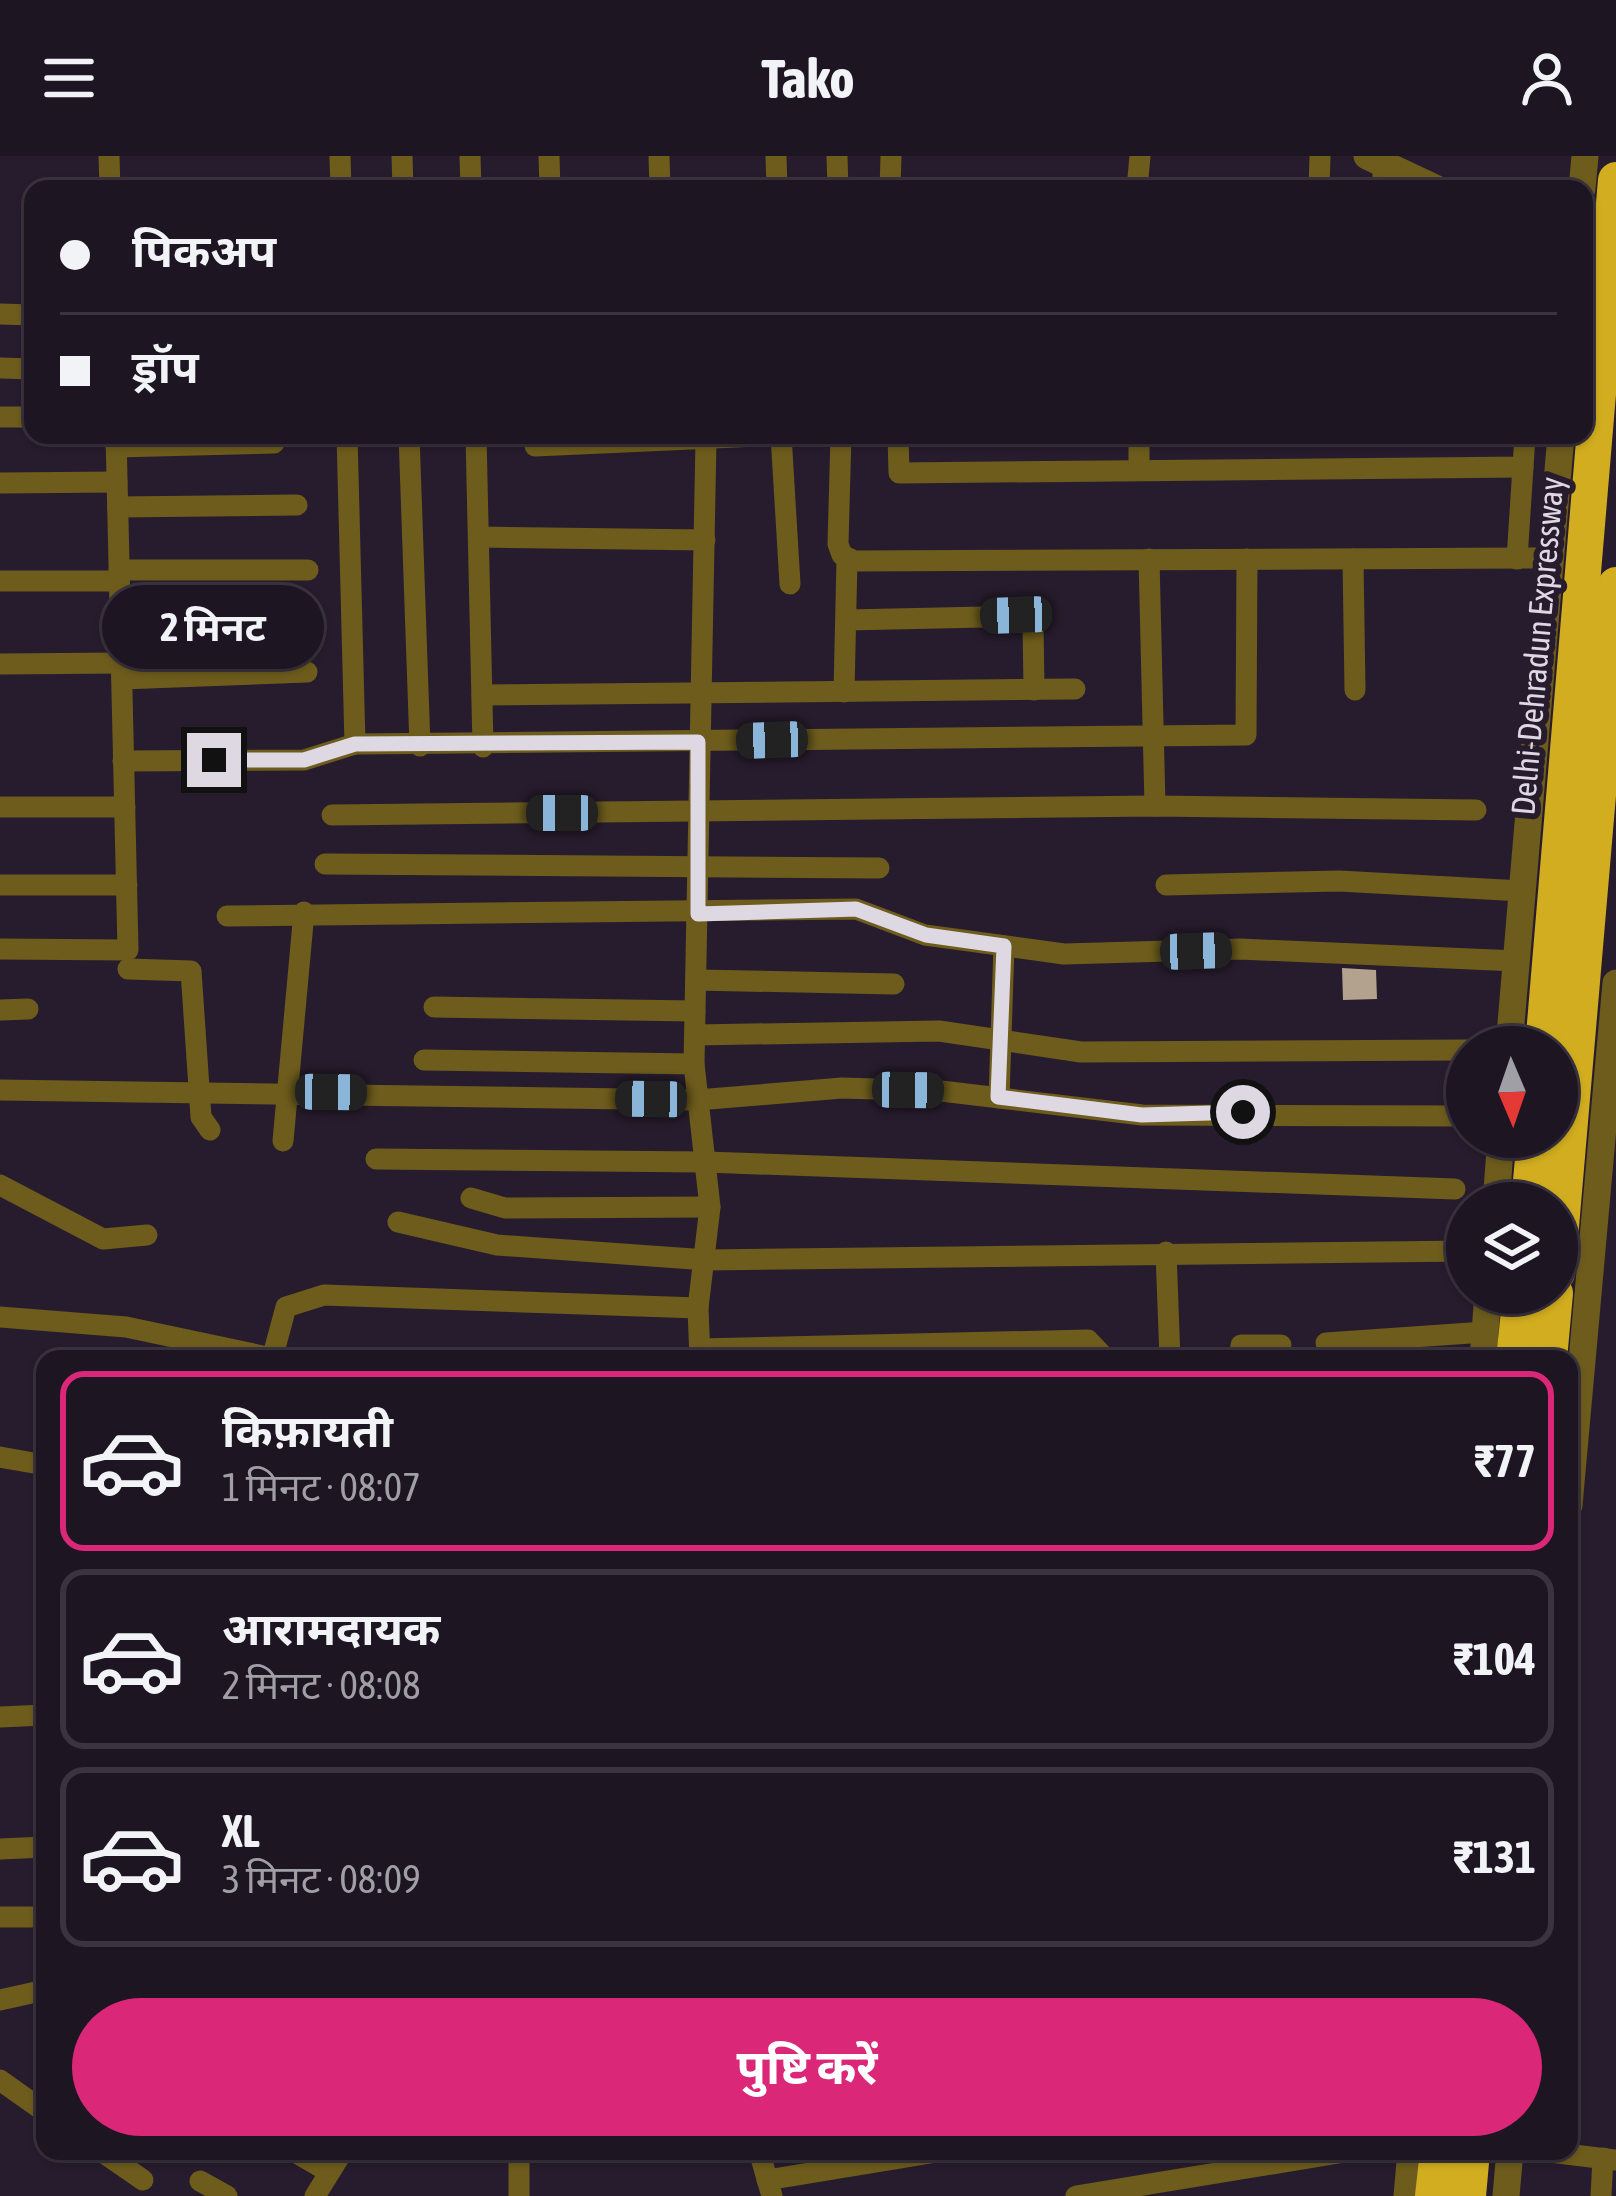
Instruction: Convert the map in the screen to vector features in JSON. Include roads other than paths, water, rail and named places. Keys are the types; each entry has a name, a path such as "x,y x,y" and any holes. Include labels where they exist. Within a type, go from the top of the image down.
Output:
{"highway":[{"name":"Delhi-Dehradun Expressway","path":"1545,1026 1616,180"},
{"path":"1565,1182 1616,585"},
{"path":"1515,1350 1518,1314"},
{"path":"1550,1350 1553,1314"},
{"path":"1433,2196 1437,2160"},
{"path":"1468,2196 1471,2160"}],"street":[{"path":"1378,170 1409,180"},
{"path":"0,949 128,950 116,444"},
{"path":"347,444 355,744"},
{"path":"410,444 420,746"},
{"path":"476,444 483,747"},
{"path":"535,446 592,444"},
{"path":"699,1350 698,1308 710,1207 694,1064 706,444"},
{"path":"782,444 790,584"},
{"path":"841,444 838,544 847,559 844,692"},
{"path":"898,444 899,473 1523,467"},
{"path":"1139,444 1139,470"},
{"path":"1517,559 1524,444"},
{"path":"1506,1026 1498,960 1550,559 1560,444"},
{"path":"0,483 117,482"},
{"path":"118,507 297,506"},
{"path":"478,537 705,540"},
{"path":"847,559 1550,559"},
{"path":"123,761 304,760 355,744 483,747 1246,735 1247,559"},
{"path":"1353,559 1355,690"},
{"path":"1148,560 1155,806"},
{"path":"0,581 308,570"},
{"path":"120,613 311,610"},
{"path":"847,620 1026,616 1033,623 1034,690"},
{"path":"0,664 122,671 307,672"},
{"path":"482,694 1075,689"},
{"path":"332,815 1155,806 1476,810"},
{"path":"0,807 125,807"},
{"path":"326,864 879,868"},
{"path":"1166,885 1339,881 1506,890"},
{"path":"0,885 127,885"},
{"path":"227,916 856,909 926,935 1064,954 1240,950 1498,960"},
{"path":"283,1141 304,912"},
{"path":"998,1097 1004,946"},
{"path":"128,969 191,971 201,1118 210,1130"},
{"path":"696,980 894,984"},
{"path":"1578,1405 1616,983"},
{"path":"434,1007 695,1011"},
{"path":"0,1010 28,1010"},
{"path":"695,1035 939,1031 1082,1052 1446,1050"},
{"path":"424,1060 694,1064"},
{"path":"0,1090 697,1100 842,1088 998,1097 1142,1115 1446,1116"},
{"path":"376,1159 705,1162 1446,1189"},
{"path":"0,1185 103,1239 147,1235"},
{"path":"471,1198 505,1208 710,1207"},
{"path":"398,1222 497,1245 707,1260 1446,1251"},
{"path":"1166,1252 1170,1350"},
{"path":"274,1350 286,1307 324,1295 698,1308"},
{"path":"0,1317 126,1327 234,1350"},
{"path":"1326,1342 1471,1339"},
{"path":"934,1350 1088,1340 1097,1350"},
{"path":"1241,1350 1241,1345 1281,1345"},
{"path":"0,1457 36,1463"},
{"path":"0,1717 36,1715"},
{"path":"0,1849 36,1847"},
{"path":"0,1917 36,1917"},
{"path":"0,2000 36,1992"},
{"path":"0,2080 36,2106"},
{"path":"1578,2155 1610,2159 1601,2196"},
{"path":"114,2160 143,2180"},
{"path":"308,2160 329,2172"},
{"path":"315,2196 337,2160"},
{"path":"519,2160 519,2196"},
{"path":"769,2188 901,2160"},
{"path":"1076,2196 1296,2160"},
{"path":"1407,2196 1411,2160"},
{"path":"1505,2196 1509,2160"},
{"path":"200,2181 227,2196"}]}
